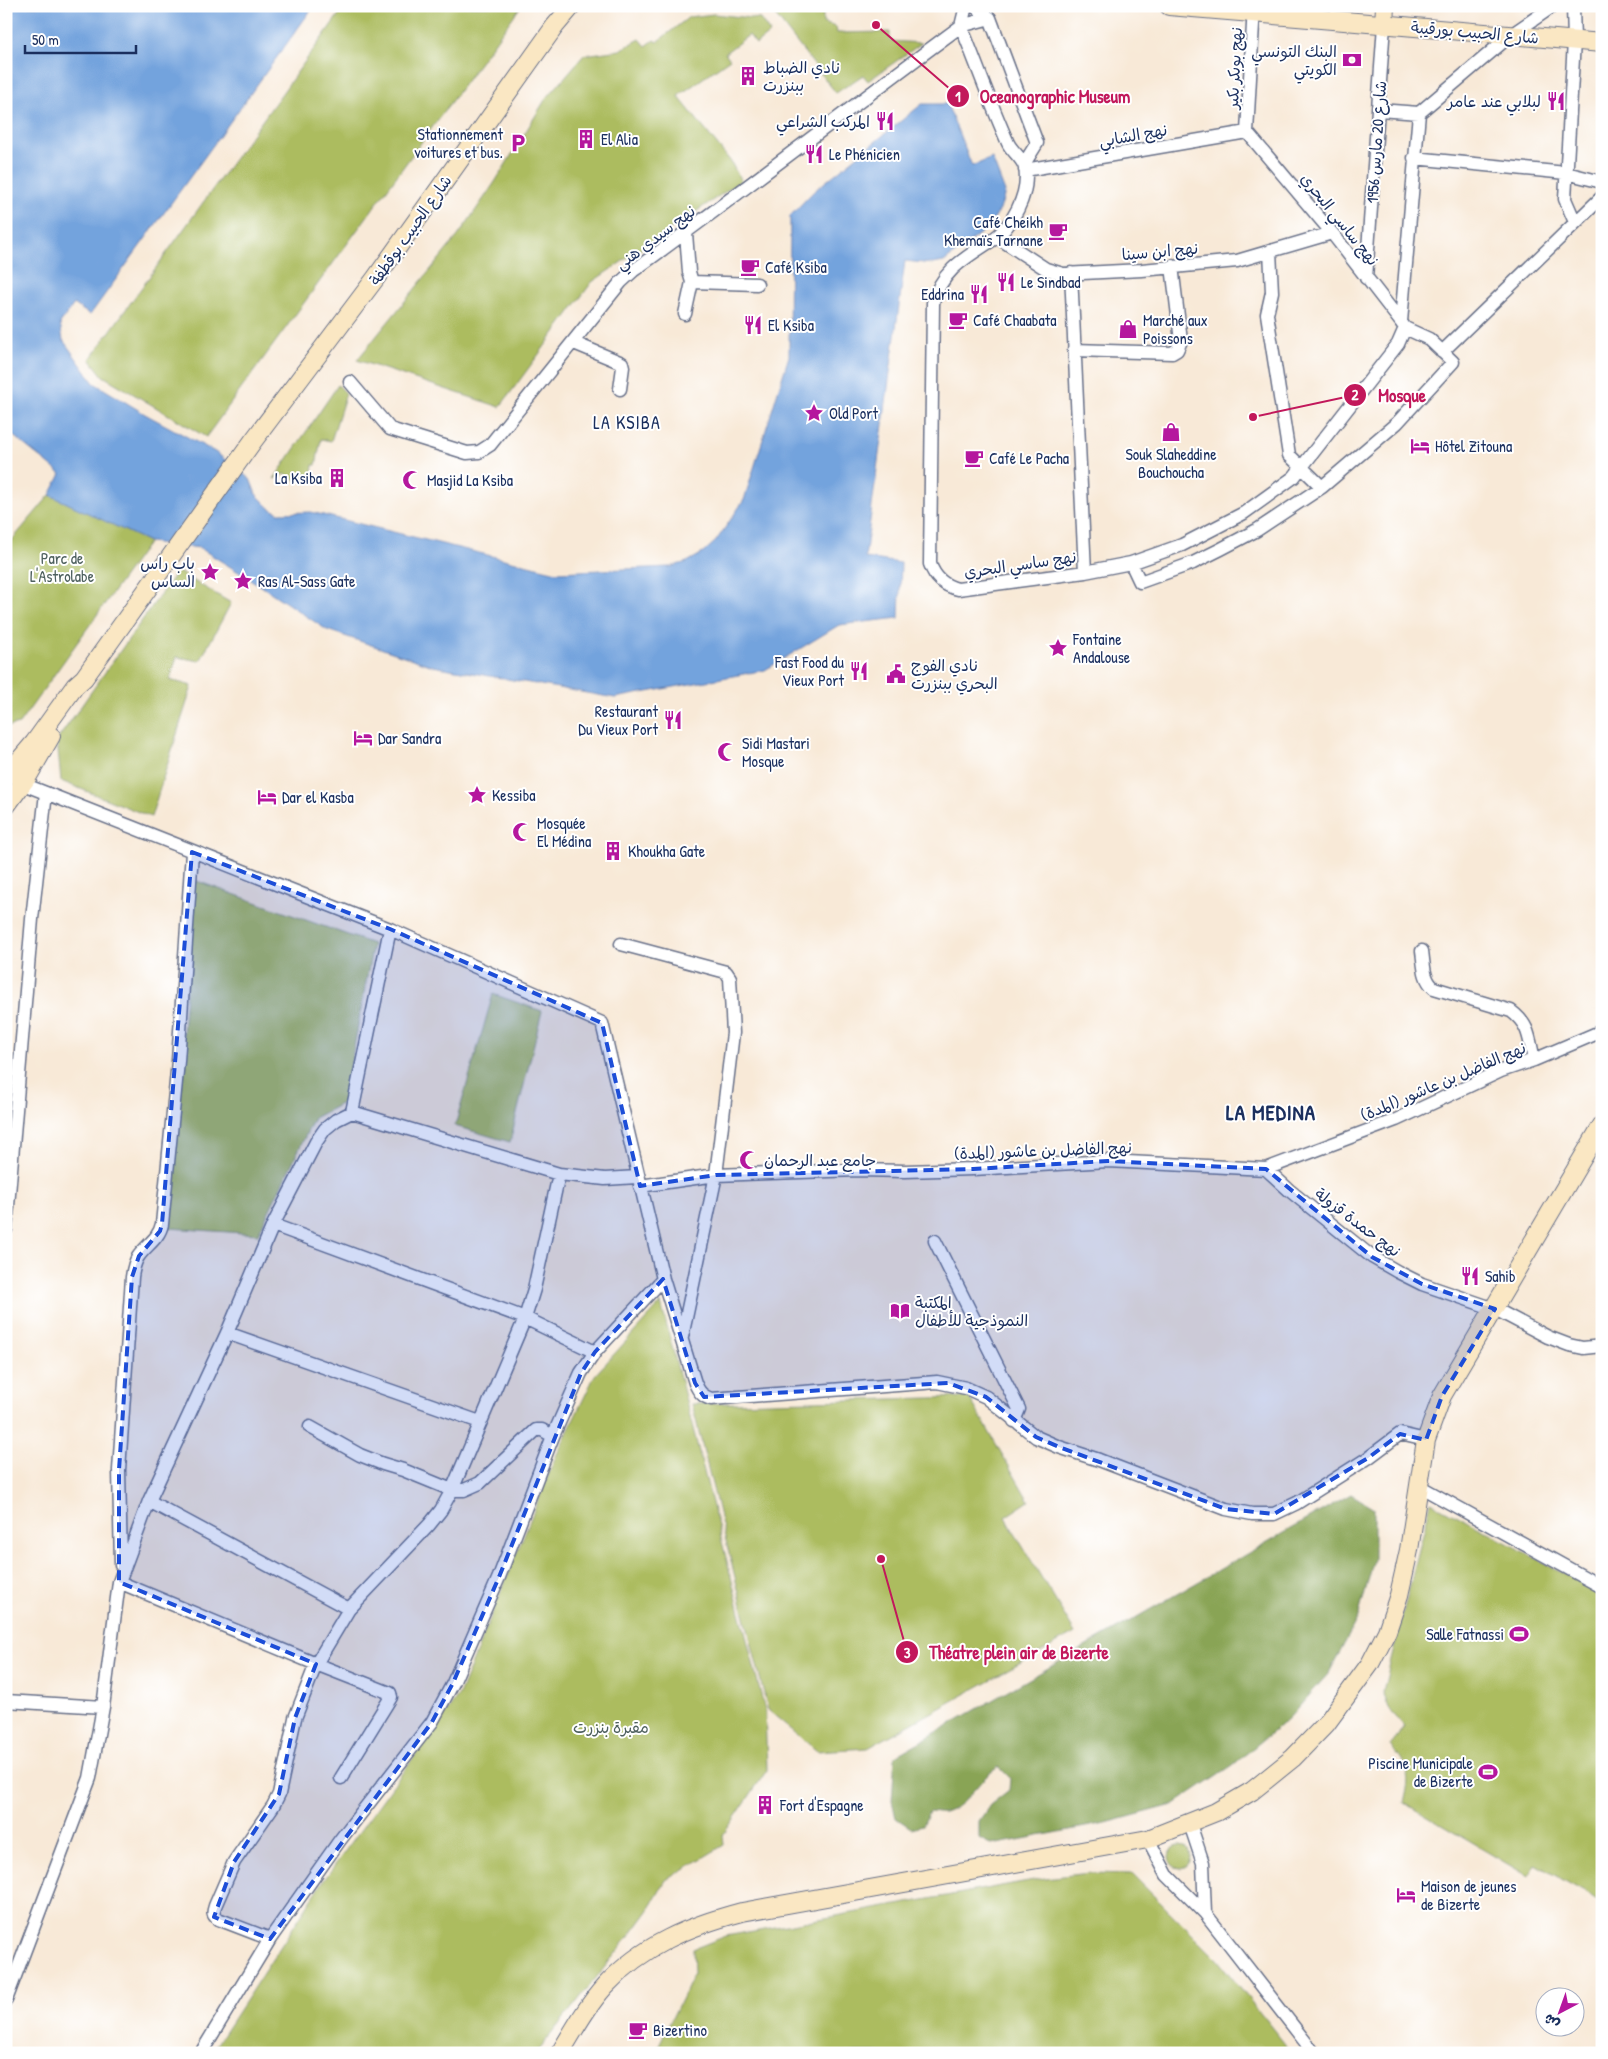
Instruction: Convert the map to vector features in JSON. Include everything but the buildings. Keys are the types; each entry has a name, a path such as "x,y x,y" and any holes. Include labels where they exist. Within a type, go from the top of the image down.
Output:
{"street":[{"path":"966,6 961,26 1009,146 1024,167 1037,143 990,18 974,6"},
{"name":"شارع الحبيب بورقيبة","path":"1169,6 1254,10 1384,25 1602,44"},
{"name":"شارع 20 مارس 1956","path":"1366,278 1385,6"},
{"path":"1403,325 1414,158 1419,113 1511,35 1553,6"},
{"path":"1573,6 1574,41 1564,200 1575,222"},
{"name":"شارع الحبيب بوقطفة","path":"84,678 162,572 253,441 375,279 566,9"},
{"name":"نهج بوبكر بكير","path":"1247,132 1254,10"},
{"name":"نهج سيدي هني","path":"350,382 390,429 467,453 479,452 490,445 574,343 621,282 633,271 755,183 816,133 961,26 990,18"},
{"path":"1379,110 1419,113"},
{"name":"نهج الشابي","path":"1024,167 1247,132"},
{"name":"نهج ساسي البحري","path":"1247,132 1332,233 1403,325 1429,339 1453,362 1397,423 1322,487"},
{"path":"1414,158 1566,173 1602,182"},
{"name":"نهج ساسي البحري","path":"1024,167 1023,193 1017,210 997,237 967,257 946,276 937,288 933,303 930,564 934,575 948,587 958,589 1085,572 1131,563 1182,545 1244,514 1302,469 1398,344 1403,325"},
{"path":"1442,352 1602,197"},
{"path":"685,314 692,282 689,272 686,232"},
{"name":"نهج ابن سينا","path":"997,237 1046,269 1063,274 1142,270 1237,261 1332,233"},
{"path":"1131,563 1140,582 1193,562 1257,530 1322,487 1289,454 1267,314 1272,292 1270,252"},
{"path":"1074,350 1172,353 1177,350 1181,341 1172,266"},
{"path":"1071,273 1085,572"},
{"path":"692,282 757,284"},
{"path":"574,343 622,363 620,388"},
{"path":"6,775 34,743 75,686 84,678"},
{"path":"13,794 81,691 84,678"},
{"path":"13,794 46,793 390,929 602,1023 638,1181 663,1279 698,1392 704,1397 711,1399 937,1382 966,1388 986,1397 1036,1437 1226,1509 1252,1514 1274,1514 1297,1503 1368,1458 1400,1434 1426,1440"},
{"path":"6,1230 32,919 46,793"},
{"path":"6,2000 90,1778 103,1708 120,1576 119,1470 132,1277 134,1265 139,1256 160,1231 162,1224 178,1060 192,852"},
{"path":"120,1576 149,1501 273,1225 316,1142 325,1129 336,1120 352,1112 390,929"},
{"path":"621,944 726,972 730,978 733,1033 716,1175 682,1339"},
{"path":"1422,951 1428,984 1434,988 1511,1011 1520,1018 1525,1023 1534,1060"},
{"name":"نهج الفاضل بن عاشور (المدة)","path":"352,1112 559,1174 605,1179 638,1181 716,1175 859,1170 905,1172 1108,1161 1266,1169 1396,1120 1501,1071 1534,1060 1602,1031"},
{"path":"560,2053 588,2008 605,1986 634,1960 671,1936 703,1922 742,1912 1148,1839 1190,1824 1216,1812 1252,1791 1293,1758 1326,1724 1350,1694 1370,1664 1387,1631 1399,1595 1410,1550 1426,1440 1442,1396 1461,1362 1495,1310 1602,1125"},
{"name":"نهج حمدة قزولة","path":"1266,1169 1372,1257 1422,1284 1495,1310 1548,1337 1569,1345 1583,1348 1602,1346"},
{"path":"270,1939 218,1919 213,1913 234,1862 273,1806 279,1794 295,1718 316,1664 349,1609 429,1525 441,1510 452,1490 525,1318 534,1289 559,1174"},
{"path":"273,1225 525,1318 595,1352"},
{"path":"935,1241 1019,1409 1014,1421"},
{"path":"201,2053 270,1939 340,1840 432,1722 444,1701 499,1577 553,1436 581,1373 595,1352 663,1279"},
{"path":"226,1333 480,1422"},
{"path":"310,1427 360,1455 452,1490 464,1490 480,1483 536,1430 542,1430 553,1436"},
{"path":"1419,1486 1602,1587"},
{"path":"149,1501 349,1609"},
{"path":"120,1576 316,1664 392,1694 341,1778"},
{"path":"6,1701 103,1708"},
{"path":"1190,1824 1203,1863 1205,1913"},
{"path":"1148,1839 1167,1875 1205,1913 1314,2053"}],"highlighted area":[{"path":"192,852 390,929 602,1023 640,1186 716,1175 973,1169 1108,1161 1266,1169 1372,1257 1422,1284 1495,1309 1442,1396 1426,1440 1400,1434 1368,1458 1274,1514 1226,1509 1036,1437 986,1397 948,1383 704,1397 695,1383 663,1279 595,1352 581,1373 499,1577 453,1683 432,1722 270,1939 214,1917 234,1862 279,1794 295,1718 316,1664 119,1582 119,1470 132,1277 139,1256 160,1231 162,1224"}],"green space":[{"path":"345,6 521,6 206,437 103,376 90,359"},
{"path":"768,6 823,6 823,23 836,27 837,33 890,32 890,41 922,43 868,81 863,75 836,93"},
{"path":"714,14 760,19 770,33 756,44 749,35 725,53 730,59 678,96 731,162 741,181 592,282 500,407 357,360 458,236 495,182 545,100 584,55 620,50 640,39 646,46 654,40 657,42 689,17"},
{"path":"338,385 346,393 331,441 321,439 316,465 313,465 311,482 296,480 285,474 274,479"},
{"name":"Parc de L'Astrolabe","path":"50,495 149,542 19,724 6,727 6,547"},
{"path":"177,571 231,603 200,661 177,657 170,680 192,686 151,817 61,781 57,740"},
{"path":"194,880 373,944 344,1102 314,1118 258,1234 169,1228"},
{"path":"493,994 542,1011 510,1142 455,1126"},
{"name":"مقبرة بنزرت","path":"661,1303 765,1710 767,1770 723,1835 724,1845 666,1880 648,1911 628,1938 536,2053 211,2053 324,1880 459,1695 556,1456 595,1375"},
{"path":"969,1397 1029,1501 1005,1517 1075,1633 868,1748 817,1751 768,1710 692,1404"},
{"path":"1351,1494 1374,1508 1374,1559 1358,1618 1329,1673 1289,1718 1233,1765 1173,1805 1106,1823 992,1845 979,1838 979,1821 990,1805 1009,1790 1010,1778 999,1767 985,1778 960,1804 942,1813 929,1812 923,1825 911,1828 896,1818 892,1801 895,1756"},
{"path":"1431,1502 1602,1594 1602,1902 1535,1864 1528,1876 1404,1803 1408,1779 1407,1773 1402,1761 1391,1746 1404,1726 1389,1709 1383,1692"},
{"path":"1176,1846 1184,1846 1191,1853 1191,1861 1184,1868 1176,1868 1169,1861 1169,1853"},
{"path":"1090,1873 1132,1874 1217,1959 1292,2053 655,2053 694,1973 693,1949 726,1936 1045,1878"}],"water":[{"path":"6,6 314,6 90,315 74,304 60,323 63,340 94,383 145,414 215,452 250,479 256,494 270,508 279,513 311,512 557,572 670,567 687,562 703,553 716,541 744,500 789,356 790,216 814,191 922,104 947,104 972,166 992,158 1005,192 1000,210 987,228 944,262 933,264 905,261 865,558 901,563 899,618 839,625 765,670 615,698 433,666 327,630 200,548 149,542 50,495 61,474 6,430"}],"place":[{"name":"Oceanographic Museum","path":"876,25"},
{"name":"البنك التونسي الكويتي","path":"1352,60"},
{"name":"نادي الضباط ببنزرت","path":"748,76"},
{"name":"لبلابي عند عامر","path":"1556,101"},
{"name":"المركب الشراعي","path":"885,121"},
{"name":"El Alia","path":"586,139"},
{"name":"Stationnement voitures et bus.","path":"518,143"},
{"name":"Le Phénicien","path":"814,154"},
{"name":"Café Cheikh Khemaïs Tarnane","path":"1058,231"},
{"name":"Café Ksiba","path":"750,267"},
{"name":"Le Sindbad","path":"1006,282"},
{"name":"Eddrina","path":"979,294"},
{"name":"Café Chaabata","path":"958,320"},
{"name":"El Ksiba","path":"753,325"},
{"name":"Marché aux Poissons","path":"1128,329"},
{"name":"Old Port","path":"814,413"},
{"name":"Mosque","path":"1253,417"},
{"name":"Souk Slaheddine Bouchoucha","path":"1171,432"},
{"name":"Hôtel Zitouna","path":"1420,446"},
{"name":"Café Le Pacha","path":"974,458"},
{"name":"La Ksiba","path":"337,478"},
{"name":"Masjid La Ksiba","path":"412,480"},
{"name":"باب راس الساس","path":"210,572"},
{"name":"Ras Al-Sass Gate","path":"243,581"},
{"name":"Fontaine Andalouse","path":"1058,648"},
{"name":"Fast Food du Vieux Port","path":"859,671"},
{"name":"نادي الفوج البحري ببنزرت","path":"896,674"},
{"name":"Restaurant Du Vieux Port","path":"673,720"},
{"name":"Dar Sandra","path":"363,738"},
{"name":"Sidi Mastari Mosque","path":"727,752"},
{"name":"Kessiba","path":"477,795"},
{"name":"Dar el Kasba","path":"267,797"},
{"name":"Mosquée El Médina","path":"522,832"},
{"name":"Khoukha Gate","path":"613,851"},
{"name":"جامع عبد الرحمان","path":"749,1160"},
{"name":"Sahib","path":"1470,1276"},
{"name":"المكتبة النموذجية للأطفال","path":"900,1311"},
{"name":"Théatre plein air de Bizerte","path":"881,1559"},
{"name":"Salle Fatnassi","path":"1519,1634"},
{"name":"Piscine Municipale de Bizerte","path":"1488,1772"},
{"name":"Fort d'Espagne","path":"765,1805"},
{"name":"Maison de jeunes de Bizerte","path":"1406,1895"},
{"name":"Bizertino","path":"638,2030"}],"district":[{"name":"LA KSIBA","path":"627,423"},
{"name":"LA MEDINA","path":"1271,1113"}]}
